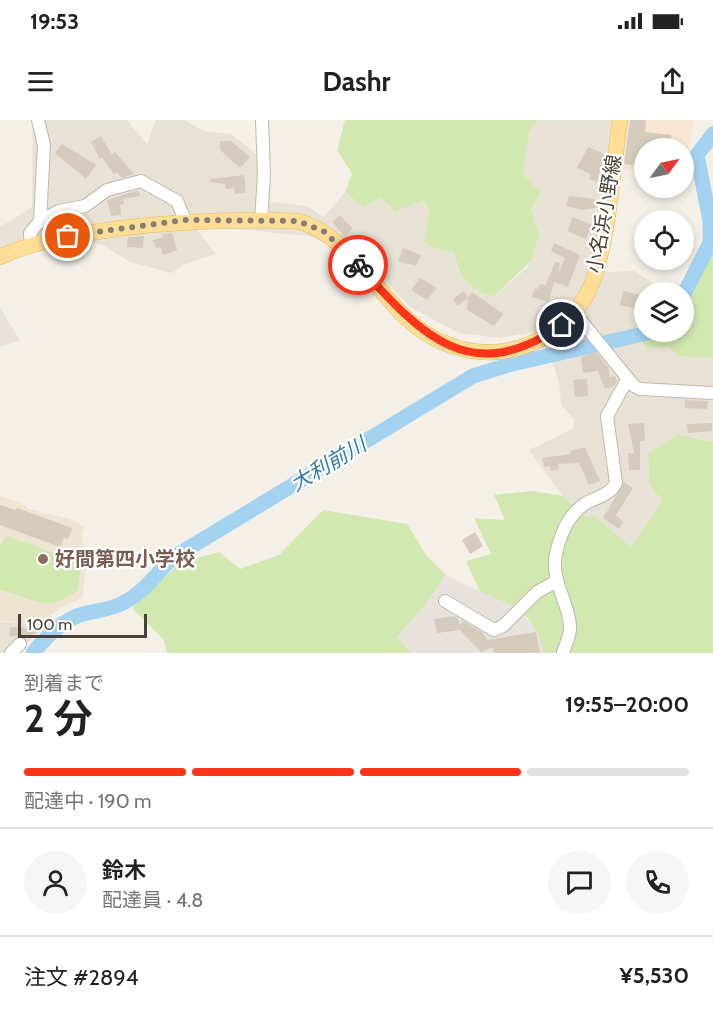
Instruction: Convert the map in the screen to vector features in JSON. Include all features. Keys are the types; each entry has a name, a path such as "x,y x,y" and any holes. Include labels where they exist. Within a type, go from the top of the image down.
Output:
{"main road":[{"name":"小名浜小野線","path":"0,257 31,245 68,236 184,220 298,221 325,232 405,317 431,337 461,350 482,353 504,352 527,346 562,325 587,294 600,255 620,120"}],"street":[{"path":"38,120 44,145 40,221"},
{"path":"261,220 264,175 262,120"},
{"path":"31,245 30,234 40,221 59,212 85,206 107,190 141,182 177,201 184,220"},
{"path":"574,312 627,380 640,389 713,393"},
{"path":"563,653 571,628 557,581 555,557 564,529 582,506 609,492 616,483 607,416 627,380"},
{"path":"445,601 494,630 503,626 537,592 557,581"}],"shaded area":[{"path":"33,120 127,120 147,144 156,120 184,120 204,131 231,134 256,154 271,202 307,206 324,217 345,192 363,207 381,198 396,212 423,200 453,250 458,270 494,296 528,267 539,234 531,209 541,193 522,174 529,131 538,120 612,120 602,197 605,272 635,271 650,281 634,282 634,342 713,358 713,440 710,442 678,434 648,453 649,484 662,501 631,547 595,516 586,517 563,496 529,450 573,429 574,419 561,405 559,381 540,331 500,338 459,333 410,307 359,253 308,236 193,225 216,254 185,264 172,273 130,262 103,245 41,233 0,262 0,227 32,207"},
{"path":"624,120 695,120 690,138 634,138 634,172 619,169"},
{"path":"0,308 20,340 0,347"},
{"name":"好間第四小学校","path":"0,496 20,502 29,509 74,520 84,527 82,536 87,563 82,598 61,608 38,624 0,621"},
{"path":"446,575 480,592 508,601 540,632 544,653 411,653 397,637 427,603"},
{"path":"0,622 38,624 42,630 15,653 0,653"}],"green space":[{"path":"345,120 538,120 529,131 523,174 541,193 531,209 539,234 531,261 494,296 489,295 479,291 464,279 453,251 444,251 426,244 424,238 430,211 423,200 396,212 381,198 363,207 345,192 352,174 337,150"},
{"path":"713,241 713,358 678,356 668,347 647,348 643,342 694,342 694,285 706,262"},
{"path":"678,434 710,442 713,440 713,653 544,653 535,630 522,613 503,601 480,592 466,561 491,554 474,518 505,520 494,495 532,491 563,496 586,517 595,516 631,547 662,501 649,484 648,453"},
{"path":"323,510 407,524 426,555 446,575 427,603 397,637 411,653 167,653 164,640 132,608 180,563 219,552 240,569 279,555"},
{"path":"6,536 81,562 78,590 67,598 48,603 0,590 0,545"}],"building":[{"path":"630,120 646,120 645,132 671,135 671,138 634,138 634,165 624,164"},
{"path":"101,136 112,155 115,152 134,174 122,178 117,172 114,174 102,157 100,159 91,142"},
{"path":"220,141 231,141 250,157 240,168 220,150"},
{"path":"62,144 96,165 86,179 55,153"},
{"path":"588,147 605,154 597,182 589,179 591,174 577,168"},
{"path":"244,175 246,193 235,194 234,188 226,189 225,184 210,182 210,179"},
{"path":"139,190 140,196 123,199 124,204 120,205 121,215 111,216 107,200"},
{"path":"569,196 596,199 596,208 582,210 566,206"},
{"path":"340,215 353,229 344,236 332,222"},
{"path":"573,217 592,225 586,239 567,231"},
{"path":"172,233 177,250 163,255 161,247 156,248 153,240 164,237 163,234"},
{"path":"144,236 143,248 127,247 128,237"},
{"path":"554,243 580,255 568,287 554,282 549,302 532,297 535,288 538,289 540,284 546,285 555,262 560,263 558,274 565,258 551,251"},
{"path":"403,248 421,255 416,266 398,261"},
{"path":"420,278 437,288 427,300 411,290"},
{"path":"464,291 468,297 472,292 503,314 494,326 467,310 468,298 457,306 453,299"},
{"path":"623,291 634,294 634,308 620,305"},
{"path":"596,352 608,367 610,377 615,376 617,381 614,386 605,389 598,371 583,373 581,357"},
{"path":"587,379 588,396 575,397 573,380"},
{"path":"685,400 708,401 707,409 685,408"},
{"path":"644,423 645,441 640,441 640,470 629,470 628,453 634,453 628,424"},
{"path":"712,423 712,431 688,433 687,424"},
{"path":"585,447 600,481 589,485 579,463 558,464 559,469 551,471 550,466 544,467 542,458 571,454 570,451"},
{"path":"624,482 633,488 616,515 623,522 619,529 603,518"},
{"path":"0,505 16,510 17,508 72,528 68,539 64,538 60,547 0,525"},
{"path":"475,532 483,546 470,554 462,540"},
{"path":"454,616 458,618 459,625 463,621 482,632 487,640 536,632 540,653 494,653 493,647 481,652 460,630 437,633 434,619"},
{"path":"10,627 44,629 28,637 9,636"}],"waterway":[{"name":"大利前川","path":"690,282 710,243 710,221 697,155 713,134"},
{"name":"大利前川","path":"33,653 49,635 68,620 123,603 144,588 174,557 473,376 508,365 634,336"}],"way so far":[{"path":"68,236 184,220 298,221 315,226 336,240 358,265"}],"place":[{"name":"好間第四小学校","path":"43,559"}],"route":[{"path":"358,265 405,317 423,332 461,350 482,353 504,352 527,346 544,338 562,325"}]}
